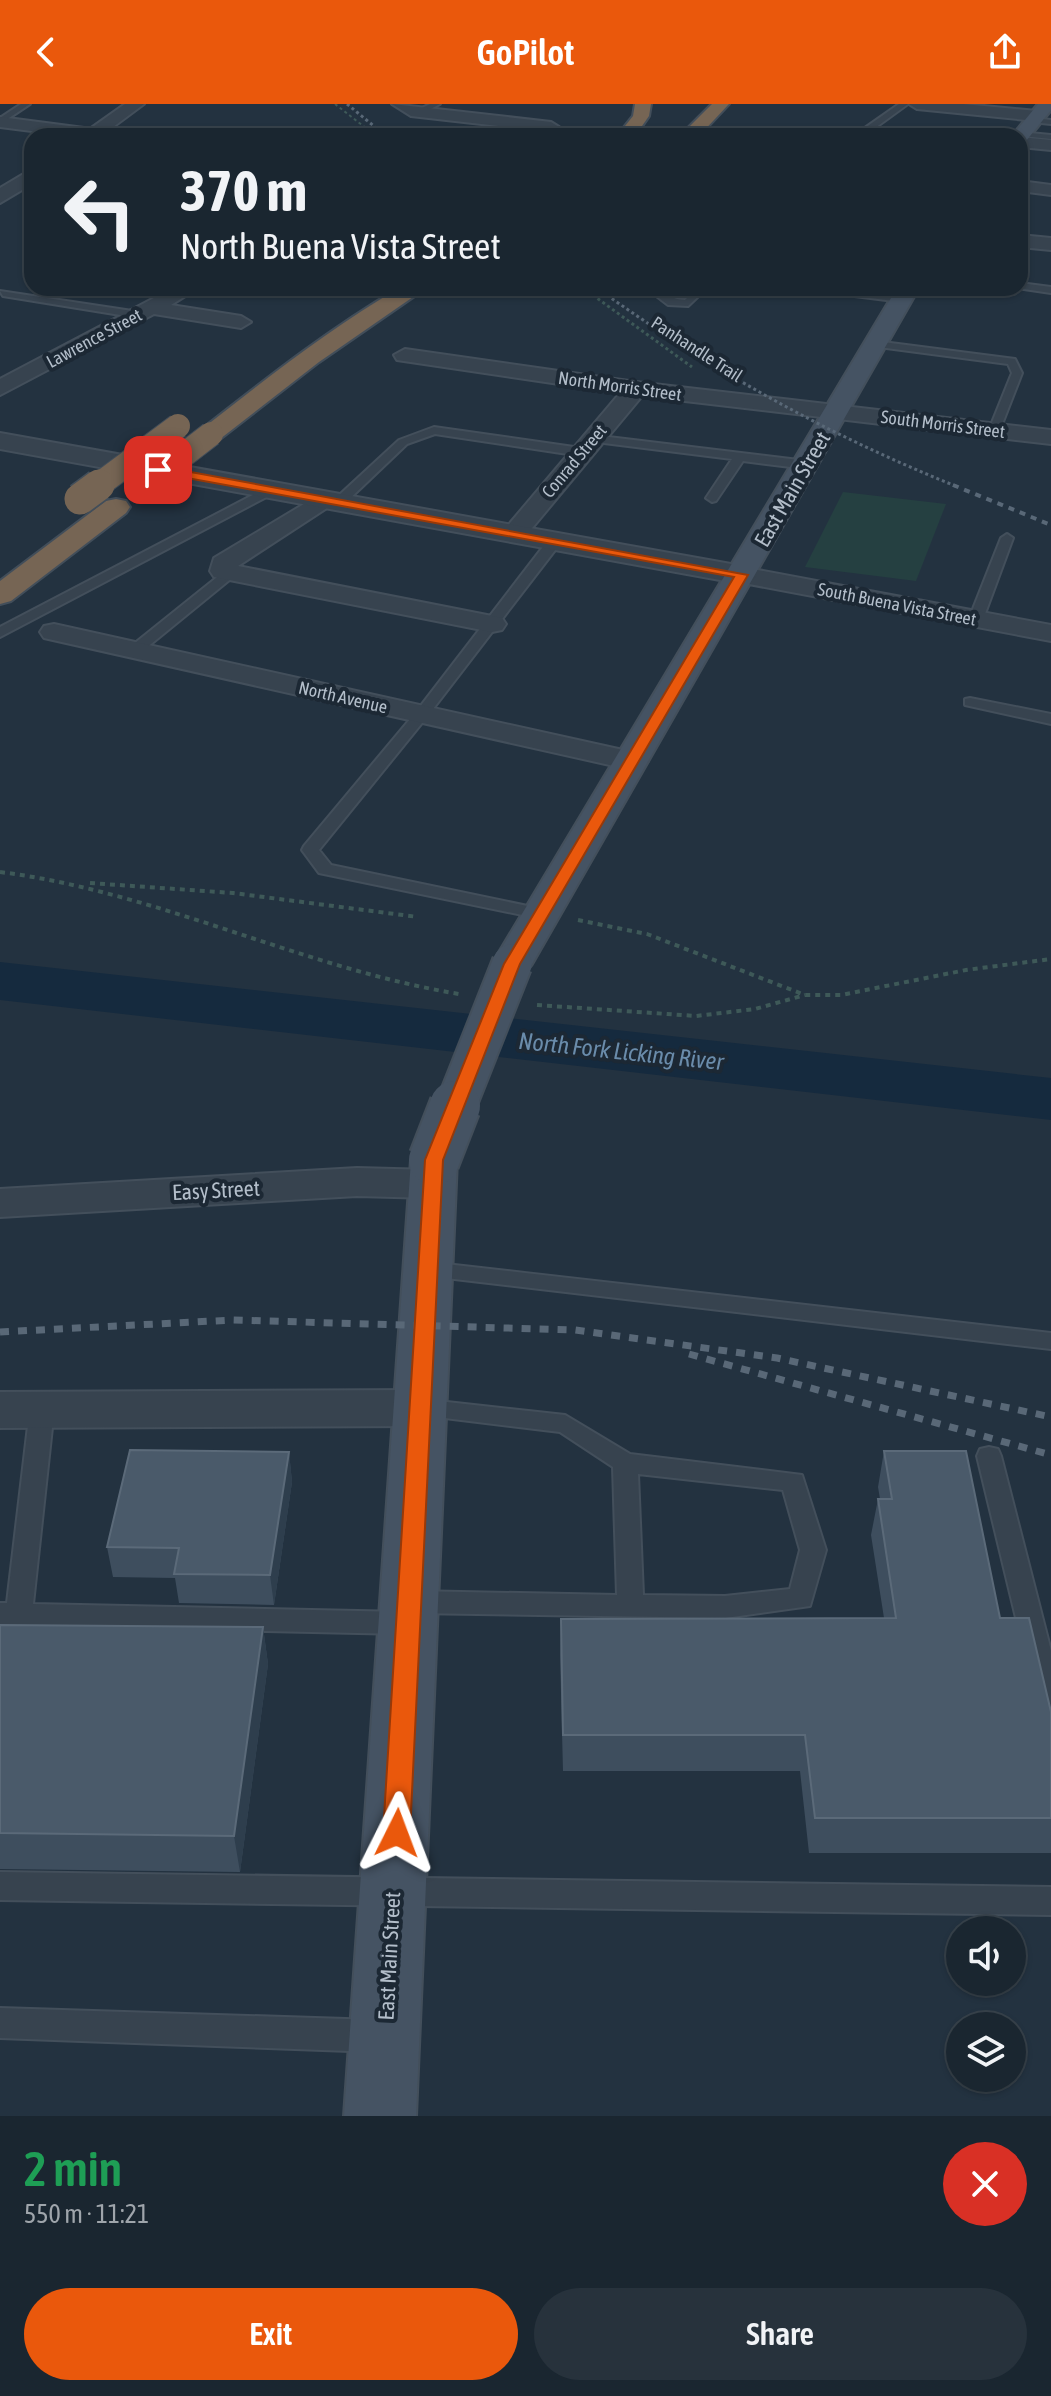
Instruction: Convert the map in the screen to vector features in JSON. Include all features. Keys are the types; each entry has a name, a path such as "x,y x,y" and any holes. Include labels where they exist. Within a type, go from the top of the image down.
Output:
{"highway":[{"path":"632,128 641,116 643,104"},
{"path":"676,128 721,104"},
{"path":"285,346 363,296"},
{"path":"0,595 343,332 402,296"},
{"path":"57,516 202,408"}],"main road":[{"name":"East Main Street","path":"380,2116 433,1172 518,983 542,914 903,296"}],"street":[{"path":"100,128 136,104"},
{"path":"400,104 418,112 519,128"},
{"path":"917,104 1033,125 1051,138"},
{"path":"0,122 40,128"},
{"path":"0,197 24,182"},
{"path":"1028,187 1051,190"},
{"path":"1028,242 1051,244"},
{"name":"Lawrence Street","path":"0,388 173,296"},
{"path":"145,311 241,322"},
{"name":"North Morris Street","path":"405,355 831,421"},
{"name":"Conrad Street","path":"514,534 636,389"},
{"name":"South Morris Street","path":"831,421 995,430 1051,437"},
{"path":"0,441 742,575"},
{"path":"332,501 223,564 223,571 492,624"},
{"name":"South Buena Vista Street","path":"742,575 1051,633"},
{"name":"North Avenue","path":"54,632 632,761"},
{"name":"Easy Street","path":"0,1203 357,1182 433,1172"},
{"path":"21,1410 420,1408"}],"lane":[{"path":"0,122 26,104"},
{"path":"418,112 436,104"},
{"path":"871,128 904,104"},
{"path":"0,131 18,125"},
{"path":"2,293 18,286"},
{"path":"1028,287 1051,290"},
{"path":"2,293 24,296"},
{"path":"26,296 145,311"},
{"path":"666,296 680,304 688,303 695,296"},
{"path":"875,344 1011,361 1017,373 995,430"},
{"path":"332,501 403,442 434,430 740,456 807,465"},
{"path":"712,498 740,456"},
{"path":"0,633 272,489"},
{"path":"976,619 1007,538"},
{"path":"542,914 325,869 310,850 421,715 554,542"},
{"path":"135,650 231,573"},
{"path":"970,702 1051,719"},
{"path":"428,1270 1051,1341"},
{"path":"21,1410 10,1615 725,1607 801,1598 813,1550 793,1482 625,1463 565,1424 420,1408"},
{"path":"989,1456 1051,1705"},
{"path":"625,1463 630,1606"},
{"path":"0,1886 1051,1901"},
{"path":"0,2023 385,2037"}],"path":[{"path":"335,104 366,128"},
{"name":"Panhandle Trail","path":"594,296 699,371"},
{"path":"0,872 77,883 233,893 424,917"},
{"path":"77,883 157,905 304,958 409,986 467,995"},
{"path":"542,914 647,934 805,995"},
{"path":"518,983 696,1016 755,1009 805,995 841,995 966,970 1051,959"}],"green space":[{"path":"843,492 946,504 916,581 805,567"}],"building":[{"path":"130,1450 289,1452 270,1575 174,1574 179,1548 107,1547"},
{"path":"884,1451 966,1451 1000,1618 1029,1618 1051,1712 1051,1818 815,1818 805,1735 563,1735 561,1619 896,1618 878,1499 892,1499"},
{"path":"0,1625 263,1627 234,1836 0,1833"}],"waterway":[{"name":"North Fork Licking River","path":"0,981 1051,1099"}],"railway":[{"path":"347,104 376,128"},
{"path":"608,296 684,347 772,399 862,445 958,487"},
{"path":"953,485 1051,525"},
{"path":"0,1332 233,1320 575,1330 777,1358 1051,1417"},
{"path":"689,1354 1051,1455"}],"route":[{"path":"158,470 742,575 512,964 434,1160 397,1833"}]}
